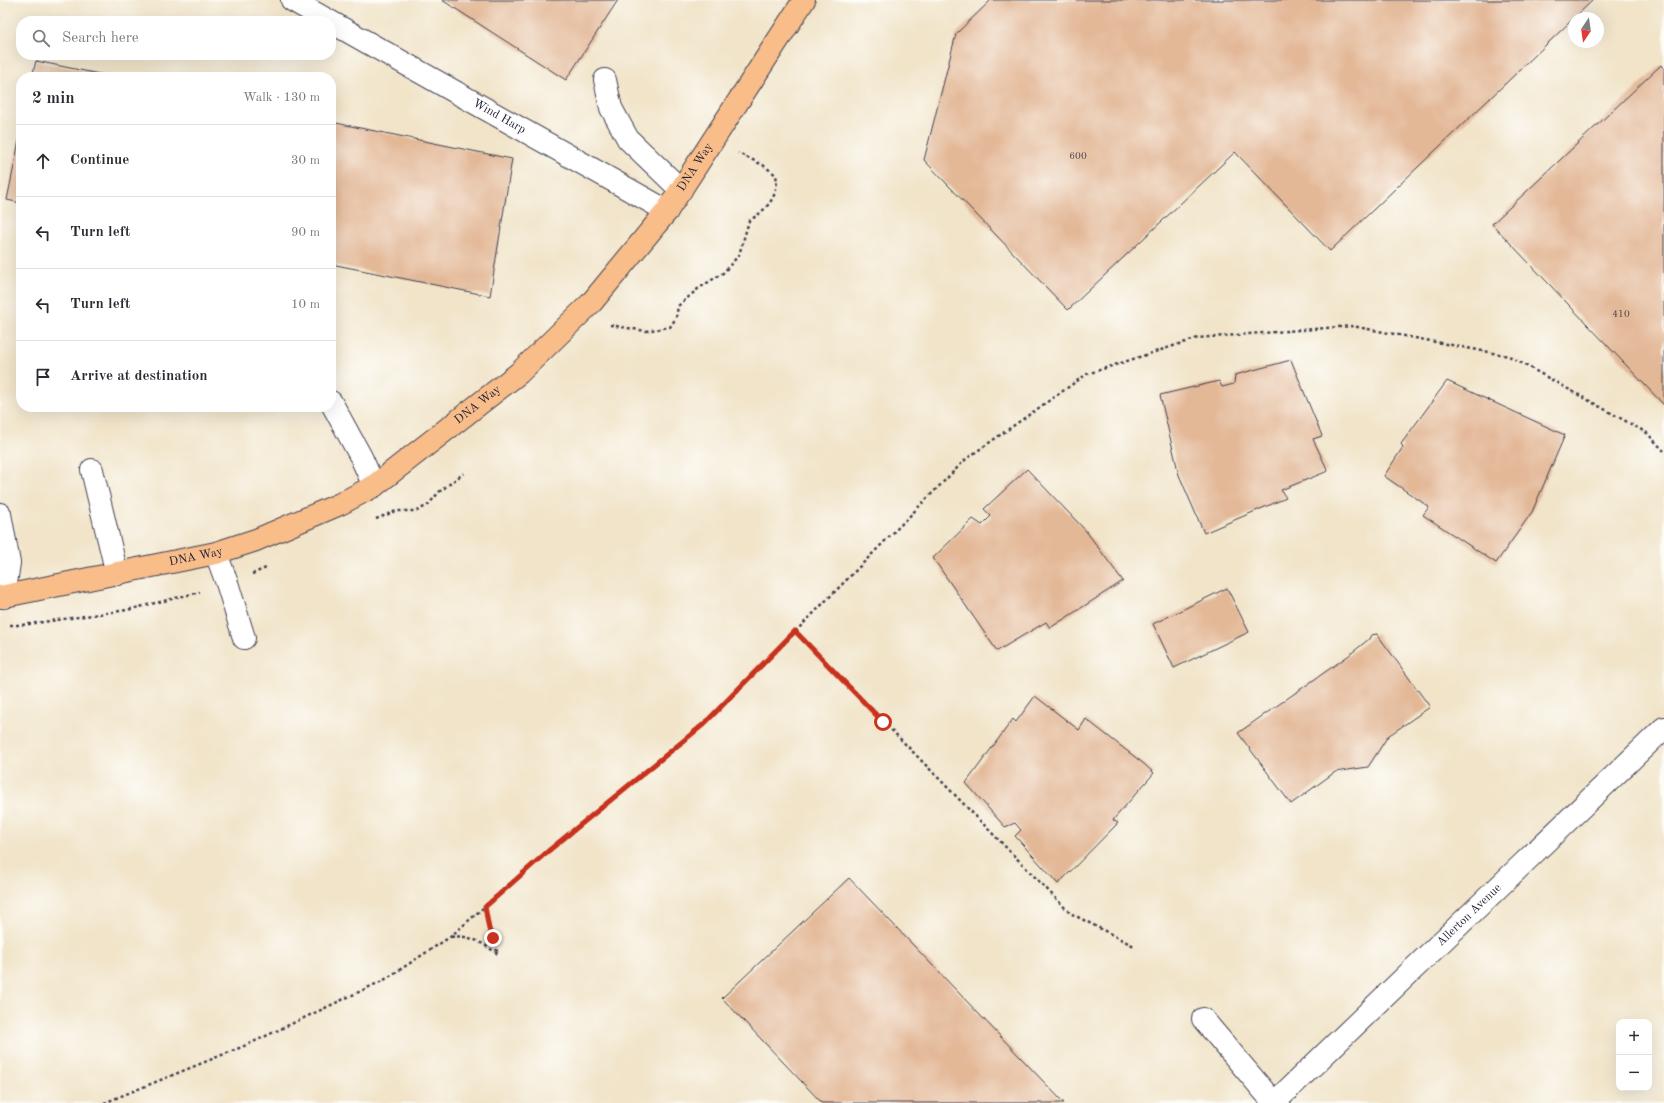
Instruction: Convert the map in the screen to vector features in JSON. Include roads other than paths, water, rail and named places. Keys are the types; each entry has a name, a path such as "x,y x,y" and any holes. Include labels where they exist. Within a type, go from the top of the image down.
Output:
{"main road":[{"name":"DNA Way","path":"2,597 216,553 256,540 340,504 374,486 519,374 592,302 667,212 804,0"}],"street":[{"name":"Wind Harp","path":"292,0 320,16"},
{"name":"Wind Harp","path":"336,25 667,212"},
{"path":"605,80 611,108 628,139 681,190"},
{"path":"336,411 361,457 374,486"},
{"path":"92,470 117,574"},
{"path":"0,514 9,564 2,597"},
{"path":"216,553 244,638"},
{"name":"Allerton Avenue","path":"1274,1103 1664,728"},
{"path":"1203,1019 1274,1103"}]}
